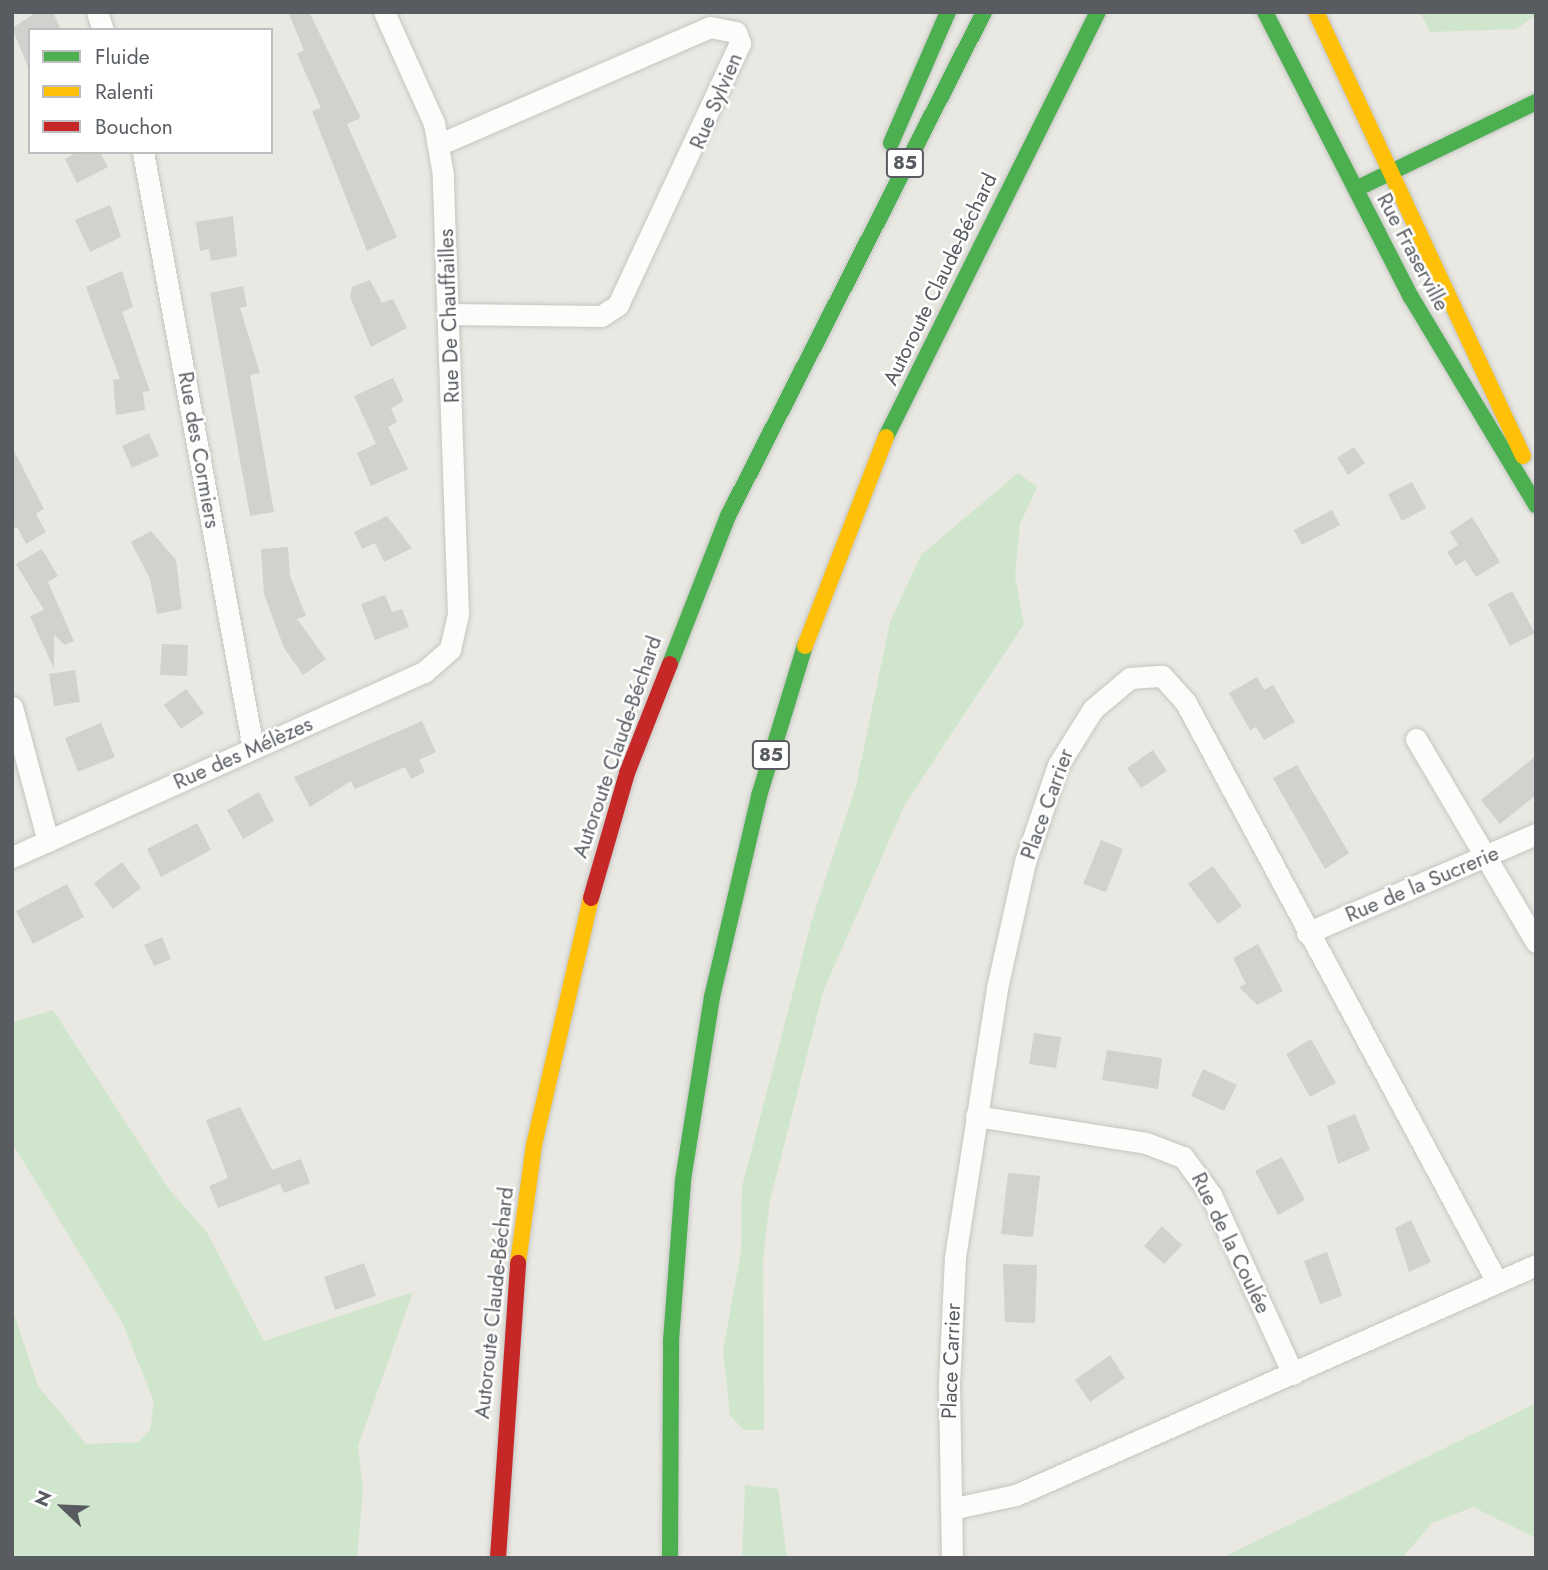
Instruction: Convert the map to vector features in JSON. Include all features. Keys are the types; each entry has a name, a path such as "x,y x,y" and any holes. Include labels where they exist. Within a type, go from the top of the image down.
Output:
{"main road":[{"path":"885,156 948,12"},
{"name":"Autoroute Claude-Béchard","path":"498,1558 511,1310 547,1072 600,860 688,606 821,326 984,12"},
{"name":"Autoroute Claude-Béchard","path":"670,1558 671,1342 683,1180 712,997 759,796 813,624 879,452 1098,12"},
{"name":"Rue Fraserville","path":"1265,12 1411,297 1536,505"},
{"name":"Rue Fraserville","path":"1316,12 1395,170 1536,484"},
{"path":"1356,189 1536,102"},
{"path":"688,606 785,361"}],"street":[{"name":"Rue De Chauffailles","path":"384,12 439,144 450,314 456,632"},
{"name":"Rue Sylvien","path":"439,144 710,27 736,32 740,43 618,305 589,316 450,314"},
{"name":"Rue des Cormiers","path":"143,154 253,748"},
{"name":"Rue des Mélèzes","path":"12,857 440,664 456,632"},
{"name":"Place Carrier","path":"952,1558 951,1319 976,1116 1035,827 1071,740 1117,684 1153,673 1178,690 1497,1282"},
{"path":"12,706 48,841"},
{"path":"1416,739 1484,859 1536,942"},
{"name":"Rue de la Sucrerie","path":"1307,933 1484,859 1536,834"},
{"name":"Rue de la Coulée","path":"976,1116 1146,1143 1183,1157 1211,1195 1293,1374"},
{"path":"951,1509 1001,1501 1536,1265"}],"green space":[{"path":"1420,12 1536,14 1517,29 1430,32"},
{"path":"1018,473 1037,487 1020,524 1015,577 1024,624 905,804 823,992 770,1200 763,1259 764,1430 744,1430 730,1415 723,1350 741,1252 742,1187 811,923 856,786 890,622 921,555"},
{"path":"53,1010 168,1188 206,1231 264,1341 413,1292 358,1446 363,1489 357,1558 12,1558 12,1308 38,1386 86,1444 138,1442 150,1430 154,1402 123,1324 12,1143 12,1023"},
{"path":"1536,1403 1536,1538 1473,1507 1432,1523 1402,1558 1222,1558"},
{"path":"745,1485 778,1489 787,1558 742,1558"}],"building":[{"path":"37,12 53,12 60,28 28,28 28,67 12,28"},
{"path":"288,12 309,12 361,118 347,124 397,237 367,251 312,111 321,108 297,54 304,50"},
{"path":"74,154 101,154 108,167 77,183 65,159"},
{"path":"110,205 121,237 90,252 75,220"},
{"path":"233,216 237,256 211,261 209,249 200,251 196,222"},
{"path":"122,271 133,307 122,312 150,391 143,392 145,410 116,415 113,380 120,379 86,287"},
{"path":"370,280 382,303 393,299 407,328 371,347 350,297 352,287"},
{"path":"243,286 247,306 240,308 260,373 250,375 274,512 250,516 210,293"},
{"path":"393,378 404,401 391,408 397,422 388,427 408,469 371,486 357,453 376,444 354,396"},
{"path":"149,433 159,456 132,468 122,446"},
{"path":"12,447 44,509 36,514 46,532 26,544 17,527 12,530"},
{"path":"1354,447 1365,463 1348,475 1337,458"},
{"path":"1412,482 1426,508 1402,521 1388,494"},
{"path":"1332,510 1340,525 1302,545 1294,530"},
{"path":"387,516 412,548 384,562 375,543 362,549 354,532"},
{"path":"1472,517 1500,562 1476,577 1465,560 1456,566 1447,552 1458,545 1450,532"},
{"path":"151,531 176,560 182,609 157,614 150,579 131,542"},
{"path":"288,547 290,576 306,616 297,619 326,659 303,675 284,648 264,594 261,549"},
{"path":"42,549 58,576 48,582 74,641 65,645 54,635 54,669 30,616 44,610 16,564"},
{"path":"1512,591 1535,633 1510,646 1488,604"},
{"path":"385,595 392,612 402,609 409,627 375,640 361,604"},
{"path":"162,644 188,645 187,676 160,675"},
{"path":"75,670 80,702 54,706 49,674"},
{"path":"1257,677 1264,690 1273,685 1295,722 1264,740 1256,727 1250,730 1229,693"},
{"path":"186,689 204,713 181,729 164,705"},
{"path":"422,721 436,752 419,760 425,772 411,779 405,767 355,789 351,781 310,807 294,777"},
{"path":"101,723 115,757 78,772 65,738"},
{"path":"1153,750 1167,771 1141,788 1127,768"},
{"path":"1536,756 1536,795 1500,824 1481,800"},
{"path":"1297,765 1349,853 1325,869 1273,778"},
{"path":"259,792 274,821 243,839 227,810"},
{"path":"197,823 211,850 161,877 147,849"},
{"path":"1101,840 1123,849 1106,892 1083,884"},
{"path":"122,862 141,888 113,909 94,883"},
{"path":"1213,866 1242,906 1218,924 1188,884"},
{"path":"67,884 84,917 33,944 16,911"},
{"path":"162,937 171,959 154,966 144,945"},
{"path":"1258,944 1283,991 1257,1005 1239,987 1246,984 1233,958"},
{"path":"1034,1033 1061,1037 1056,1068 1029,1064"},
{"path":"1311,1039 1336,1083 1310,1097 1286,1054"},
{"path":"1107,1050 1162,1058 1158,1089 1102,1080"},
{"path":"1203,1069 1237,1085 1224,1111 1191,1096"},
{"path":"240,1107 272,1170 301,1159 310,1183 284,1193 280,1184 218,1208 209,1186 228,1178 206,1120"},
{"path":"1355,1114 1370,1150 1338,1164 1327,1126"},
{"path":"1282,1157 1305,1200 1278,1215 1255,1171"},
{"path":"1008,1173 1040,1176 1033,1237 1001,1234"},
{"path":"1411,1220 1431,1262 1409,1272 1395,1228"},
{"path":"1162,1226 1182,1245 1164,1264 1144,1246"},
{"path":"1327,1252 1342,1296 1320,1304 1304,1261"},
{"path":"364,1263 376,1296 335,1310 324,1277"},
{"path":"1003,1264 1037,1265 1035,1323 1005,1322"},
{"path":"1110,1355 1125,1378 1090,1402 1075,1380"}],"traffic: fast":[{"path":"891,143 948,12"},
{"path":"670,664 728,516 984,12"},
{"path":"886,437 1098,12"},
{"path":"1265,12 1411,297 1536,505"},
{"path":"1356,189 1536,102"},
{"path":"670,1558 671,1341 683,1180 712,997 759,796 805,646"}],"traffic: slow":[{"path":"1316,12 1523,456"},
{"path":"805,646 886,437"},
{"path":"518,1263 534,1145 591,898"}],"traffic: jam":[{"path":"591,898 627,773 670,664"},
{"path":"498,1558 518,1263"}]}
